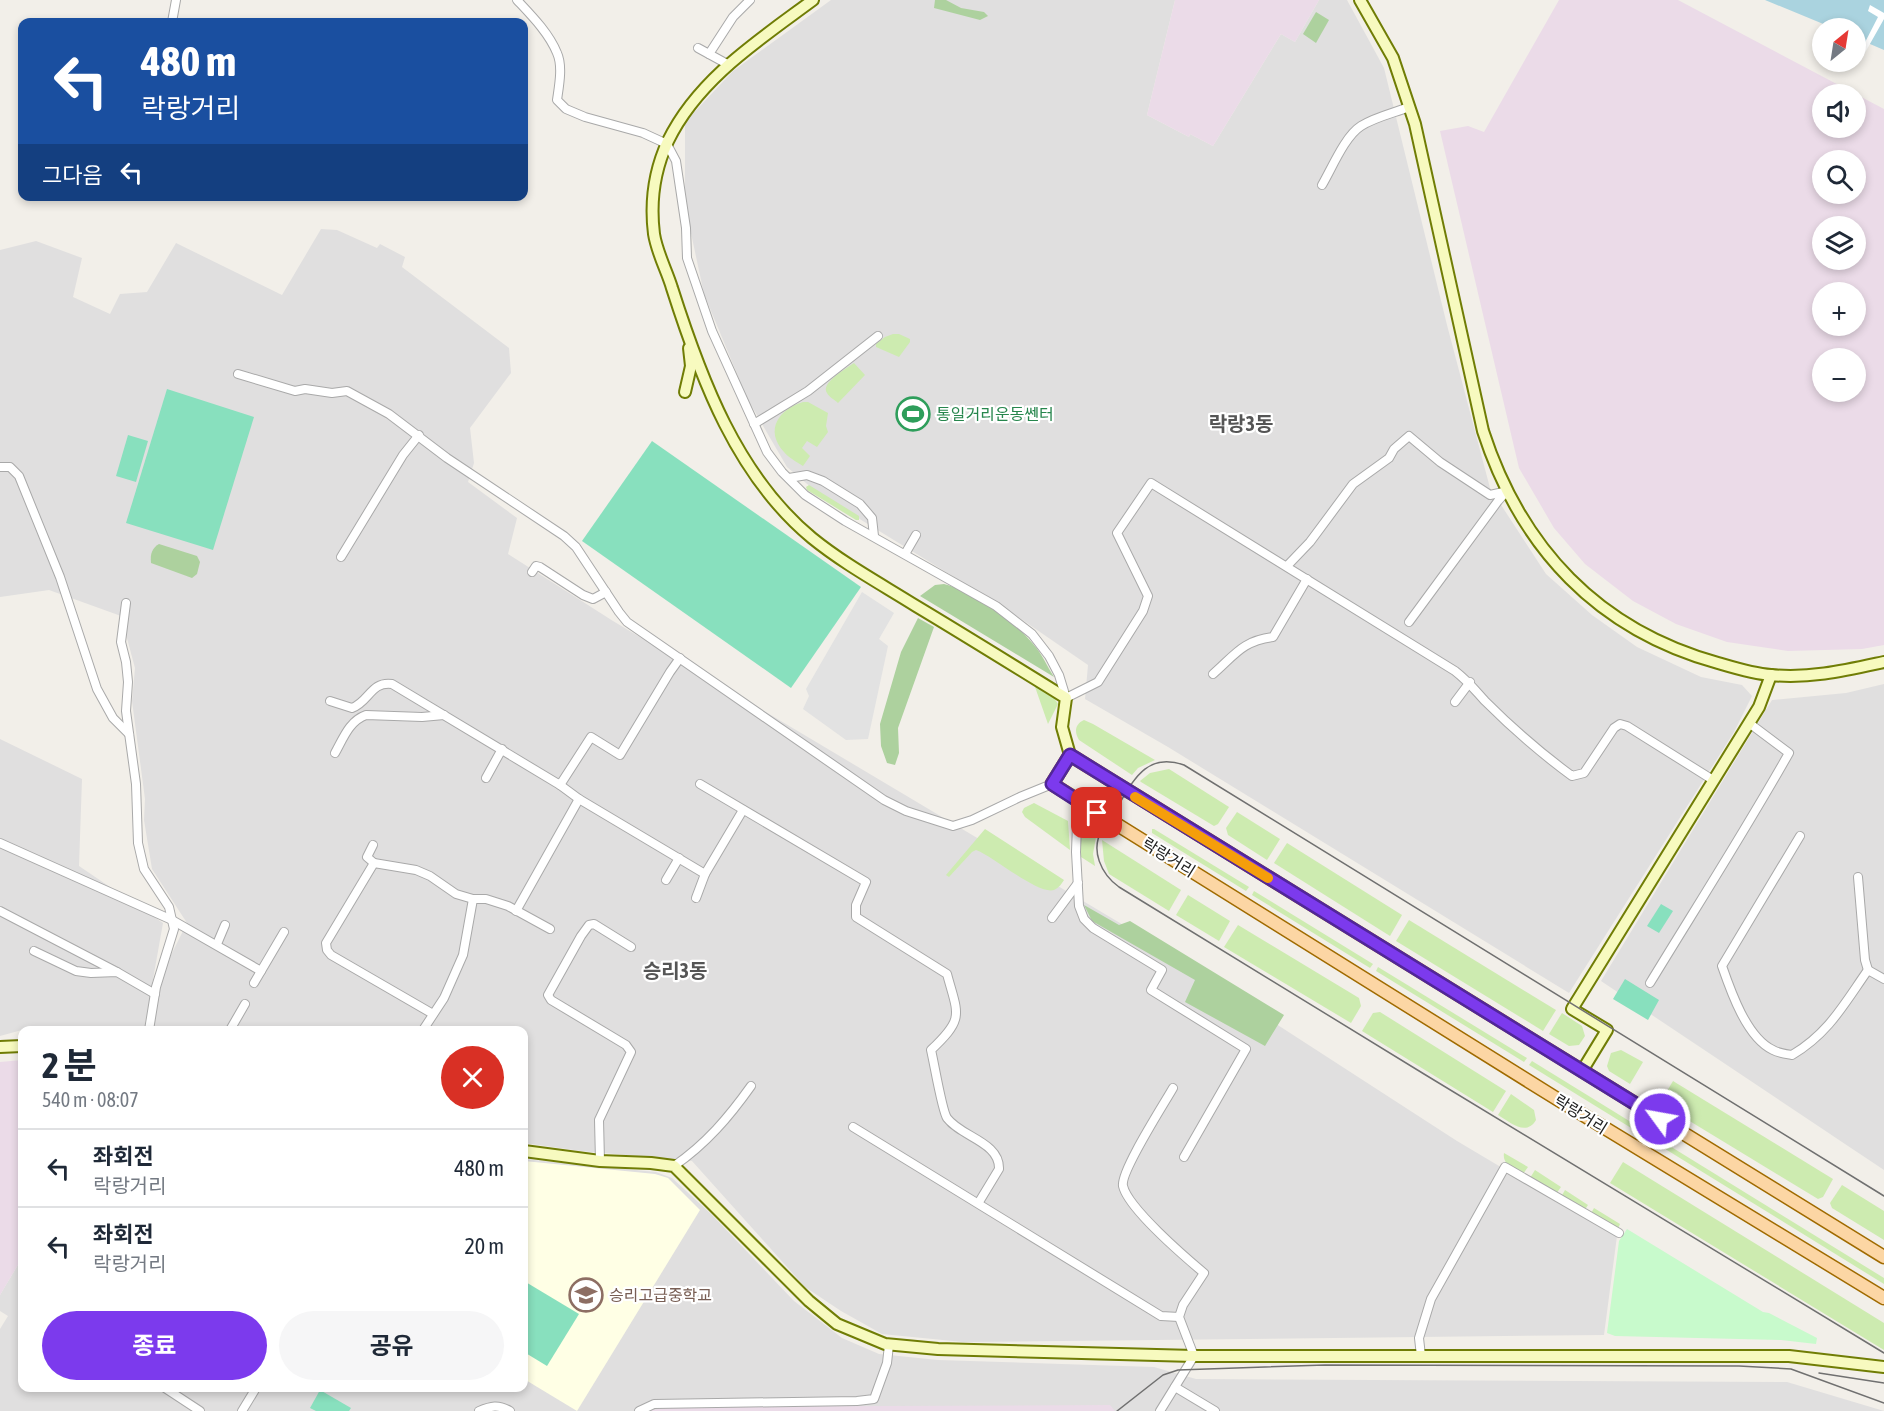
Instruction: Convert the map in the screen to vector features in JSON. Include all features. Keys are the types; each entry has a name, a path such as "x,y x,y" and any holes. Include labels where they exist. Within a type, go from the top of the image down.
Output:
{"main road":[{"path":"813,0 729,65 705,87 688,108 667,144 654,182 654,236 686,330 725,425 752,471 788,516 835,555 1066,698 1062,727 1070,755 1052,784"},
{"path":"1360,0 1393,58 1410,107 1483,431 1493,461 1514,506 1544,549 1584,592 1610,613 1640,632 1695,657 1771,675 1821,675 1884,662"},
{"path":"685,392 691,366 686,330"},
{"path":"1582,1071 1607,1030 1572,1009 1759,707 1771,675"},
{"name":"락랑거리","path":"1070,755 1884,1257"},
{"name":"락랑거리","path":"1052,784 1562,1102 1884,1298"},
{"path":"0,1047 18,1046"},
{"path":"528,1152 600,1161 651,1162 674,1166 809,1301 837,1324 889,1345 938,1349 1194,1356 1789,1356 1884,1367"}],"street":[{"path":"173,18 176,0"},
{"path":"517,0 549,39 558,54 560,71 557,100 566,108 585,117 643,133 667,144 676,161 686,228 687,258 712,331 767,452 805,495 845,521 996,606 1032,634 1049,656 1059,675 1066,698 1098,682 1143,611 1148,596 1117,533 1151,483 1470,682 1485,700 1540,751 1572,776 1584,773 1614,728 1620,724 1627,726 1713,780"},
{"path":"709,54 733,17 750,0"},
{"path":"698,48 729,65"},
{"path":"1322,184 1352,134 1360,126 1410,107"},
{"path":"754,424 808,391 878,336"},
{"path":"238,374 295,391 305,389 332,393 346,391 389,414 447,458 564,536 576,547 627,622 884,800 925,818 953,826 972,820 1052,784"},
{"path":"341,557 403,455 419,435"},
{"path":"1287,567 1310,542 1353,484 1389,458 1394,449 1410,436 1440,462 1490,495 1508,491"},
{"path":"0,467 10,467 19,476 60,577 97,688 113,718 129,734"},
{"path":"789,478 807,475 823,481 860,504 872,518 874,536"},
{"path":"1408,622 1498,501 1508,491"},
{"path":"905,554 916,535"},
{"path":"532,572 536,566 540,567 593,599 606,592"},
{"path":"1213,674 1248,643 1273,637 1307,579"},
{"path":"126,603 121,642 128,682 126,711 136,783 138,843 144,869 169,907 174,929 155,994 150,1026"},
{"path":"560,785 591,737 620,755 670,672 681,658"},
{"path":"1455,702 1470,682"},
{"path":"330,701 352,708 363,702 376,686 384,683 392,684 705,874"},
{"path":"335,753 353,721 359,717 366,715 422,717 444,715"},
{"path":"1650,983 1730,850 1758,809 1789,753 1749,723"},
{"path":"486,778 502,749"},
{"path":"700,784 866,882 856,905 856,917 947,974 957,1013 950,1032 931,1050 946,1118 992,1150 999,1162 999,1169 979,1202"},
{"path":"516,911 579,799"},
{"path":"1085,805 1077,824 1076,852 1079,906 1084,919 1093,928 1162,970 1151,990 1246,1049 1184,1157"},
{"path":"696,898 705,874 743,810"},
{"path":"1800,836 1722,966 1736,1006 1756,1035 1772,1050 1792,1055 1806,1047 1829,1027 1868,970"},
{"path":"0,843 172,920 261,971"},
{"path":"373,845 367,857 374,863 416,870 430,876 456,894 473,899 486,899 550,928"},
{"path":"666,880 679,858"},
{"path":"374,863 326,943 327,950 331,955 434,1014"},
{"path":"1858,877 1865,960 1868,970 1884,980"},
{"path":"1052,918 1078,883"},
{"path":"426,1026 444,998 463,956 473,899"},
{"path":"0,911 155,994"},
{"path":"600,1161 599,1120 632,1052 626,1045 551,1000 548,995 580,936 589,925 594,924 631,947"},
{"path":"217,944 225,925"},
{"path":"254,983 284,932"},
{"path":"34,951 76,971 117,972"},
{"path":"232,1026 245,1004"},
{"path":"674,1166 696,1151 729,1117 751,1086"},
{"path":"1160,1411 1194,1356 1179,1317 1183,1305 1204,1273 1178,1252 1133,1203 1123,1185 1137,1150 1173,1088"},
{"path":"854,1127 1161,1316 1179,1317"},
{"path":"1421,1356 1419,1338 1431,1299 1505,1167 1619,1233"},
{"path":"639,1411 654,1404 875,1402 889,1345"},
{"path":"1175,1387 1215,1411"},
{"path":"171,1392 200,1411"},
{"path":"242,1411 254,1392"},
{"path":"479,1411 492,1406 502,1406 510,1411"}],"shaded area":[{"path":"831,0 1175,0 1147,115 1189,137 1190,134 1213,146 1281,34 1295,42 1319,0 1347,0 1384,68 1447,325 1490,488 1546,574 1592,615 1637,647 1701,677 1742,685 1752,696 1734,732 1569,993 1168,747 1085,699 1088,665 1011,612 819,494 787,467 747,398 704,294 685,205 685,122 733,71"},
{"path":"1175,0 1319,0 1295,42 1281,34 1213,146 1190,134 1189,137 1147,115"},
{"path":"1559,0 1678,0 1837,84 1812,84 1812,138 1866,138 1866,99 1884,109 1884,645 1862,649 1788,651 1727,642 1676,624 1633,601 1585,564 1554,528 1519,468 1440,131 1468,126 1484,132"},
{"path":"321,229 337,230 377,248 380,244 405,257 402,267 509,348 511,373 470,428 474,463 468,482 517,518 508,554 613,621 1125,926 1457,1141 1617,1236 1604,1335 963,1342 882,1334 805,1287 692,1161 528,1144 528,1026 154,1026 157,998 168,961 187,923 152,869 144,820 145,799 132,701 135,668 121,616 49,590 0,597 0,250 36,241 82,258 73,297 110,314 120,294 147,292 176,243 282,295"},
{"path":"862,592 894,613 879,639 888,646 868,739 846,740 803,709 809,696 806,689"},
{"path":"1884,684 1884,1170 1601,981 1772,700 1846,693"},
{"path":"0,739 82,779 79,866 163,923 145,1026 18,1026 18,1031 0,1036"},
{"path":"18,1060 18,1265 0,1295 0,1062"},
{"path":"528,1159 656,1172 672,1178 711,1214 794,1301 842,1338 879,1354 938,1360 1154,1367 1196,1379 1787,1382 1884,1411 0,1411 0,1329 8,1316 0,1311 0,1295 18,1265 18,1392 528,1392"},
{"name":"승리고급중학교","path":"528,1161 655,1174 668,1178 700,1210 577,1411 528,1381"},
{"path":"1110,1405 1115,1411 646,1411 673,1407"}],"green space":[{"path":"935,0 946,0 961,8 984,12 988,16 980,20 934,8"},
{"path":"1316,12 1329,20 1316,43 1303,34"},
{"path":"893,334 910,339 899,357 876,347 876,344 885,337"},
{"path":"854,363 865,375 838,403 827,393 827,385 835,376"},
{"path":"167,389 254,417 213,550 126,523"},
{"path":"808,402 828,413 826,426 828,432 817,447 807,441 802,448 810,456 803,466 784,452 778,444 775,428 781,415 794,405"},
{"path":"128,435 148,441 136,482 116,476"},
{"path":"652,441 861,587 791,688 582,541"},
{"path":"809,485 859,516 859,520 807,490 806,487"},
{"path":"159,544 197,556 200,562 197,574 192,578 151,563 152,552"},
{"path":"944,584 980,600 1016,626 1037,649 1054,677 920,596 935,585"},
{"path":"918,618 934,627 898,728 899,753 895,765 887,763 881,746 880,724 901,652"},
{"path":"1034,684 1054,698 1058,704 1048,724"},
{"path":"1084,720 1155,760 1138,768 1132,775 1079,740 1076,728"},
{"path":"1169,769 1229,807 1218,824 1214,826 1140,781 1150,773"},
{"path":"1034,803 1068,821 1070,850 1025,817 1022,812 1024,808"},
{"path":"1237,812 1280,839 1267,860 1228,835 1226,828"},
{"path":"1082,828 1096,837 1093,854 1095,866 1081,857 1079,834"},
{"path":"985,829 1064,880 1062,883 1054,890 1037,887 976,850 949,877 946,875"},
{"path":"1152,829 1249,887 1246,891 1152,833"},
{"path":"1102,840 1181,890 1169,911 1109,874 1104,861"},
{"path":"1287,843 1402,915 1390,936 1274,863"},
{"path":"1254,891 1373,964 1370,968 1252,895"},
{"path":"1188,895 1230,921 1219,941 1176,915"},
{"path":"1661,904 1673,911 1659,933 1647,926"},
{"path":"1084,905 1119,925 1130,921 1284,1015 1265,1046 1185,1002 1195,980 1092,921"},
{"path":"1409,920 1556,1010 1543,1031 1396,941"},
{"path":"1238,925 1359,998 1361,1006 1351,1023 1224,947"},
{"path":"1378,967 1527,1058 1524,1062 1376,971"},
{"path":"1625,979 1659,1000 1648,1020 1613,999"},
{"path":"1380,1012 1506,1091 1493,1112 1362,1031 1373,1013"},
{"path":"1562,1013 1582,1026 1585,1036 1579,1045 1569,1046 1549,1034"},
{"path":"1621,1050 1643,1062 1630,1084 1609,1071 1607,1066 1611,1053"},
{"path":"1532,1061 1884,1278 1884,1284 1529,1065"},
{"path":"1673,1081 1833,1179 1823,1197 1818,1199 1660,1103"},
{"path":"1511,1094 1534,1110 1536,1120 1532,1125 1523,1128 1498,1115"},
{"path":"1504,1153 1528,1167 1523,1174 1507,1164"},
{"path":"1623,1162 1884,1323 1884,1350 1610,1183"},
{"path":"1535,1170 1561,1187 1556,1194 1530,1178"},
{"path":"1842,1185 1884,1211 1884,1240 1832,1208 1830,1203"},
{"path":"1565,1190 1588,1205 1584,1211 1561,1197"},
{"path":"1594,1208 1620,1224 1617,1231 1590,1215"},
{"path":"1627,1229 1763,1312 1817,1338 1816,1344 1781,1340 1615,1336 1607,1333 1619,1241"},
{"path":"528,1283 579,1314 547,1366 528,1354"},
{"path":"319,1392 323,1392 351,1408 349,1411 316,1411 310,1408"}],"water":[{"path":"1765,0 1884,0 1884,50 1866,42 1866,18 1812,19"}],"pier":[{"path":"1870,5 1884,13 1884,19 1866,51 1866,40 1878,17 1868,11"}],"tram line":[{"path":"1884,1196 1184,765 1160,762 1143,770 1102,830 1097,846 1099,861 1107,875 1119,887 1884,1353"},
{"path":"1117,1411 1163,1375 1178,1370 1325,1365 1739,1366 1791,1369 1884,1403"},
{"path":"1819,1373 1884,1383"}],"slow traffic":[{"path":"1135,797 1268,878"}],"place":[{"name":"통일거리운동쎈터","path":"913,414"},
{"name":"승리고급중학교","path":"586,1295"}],"district":[{"name":"락랑3동","path":"1241,423"},
{"name":"승리3동","path":"675,970"}],"route":[{"path":"1097,813 1052,784 1070,755 1660,1119"}]}
